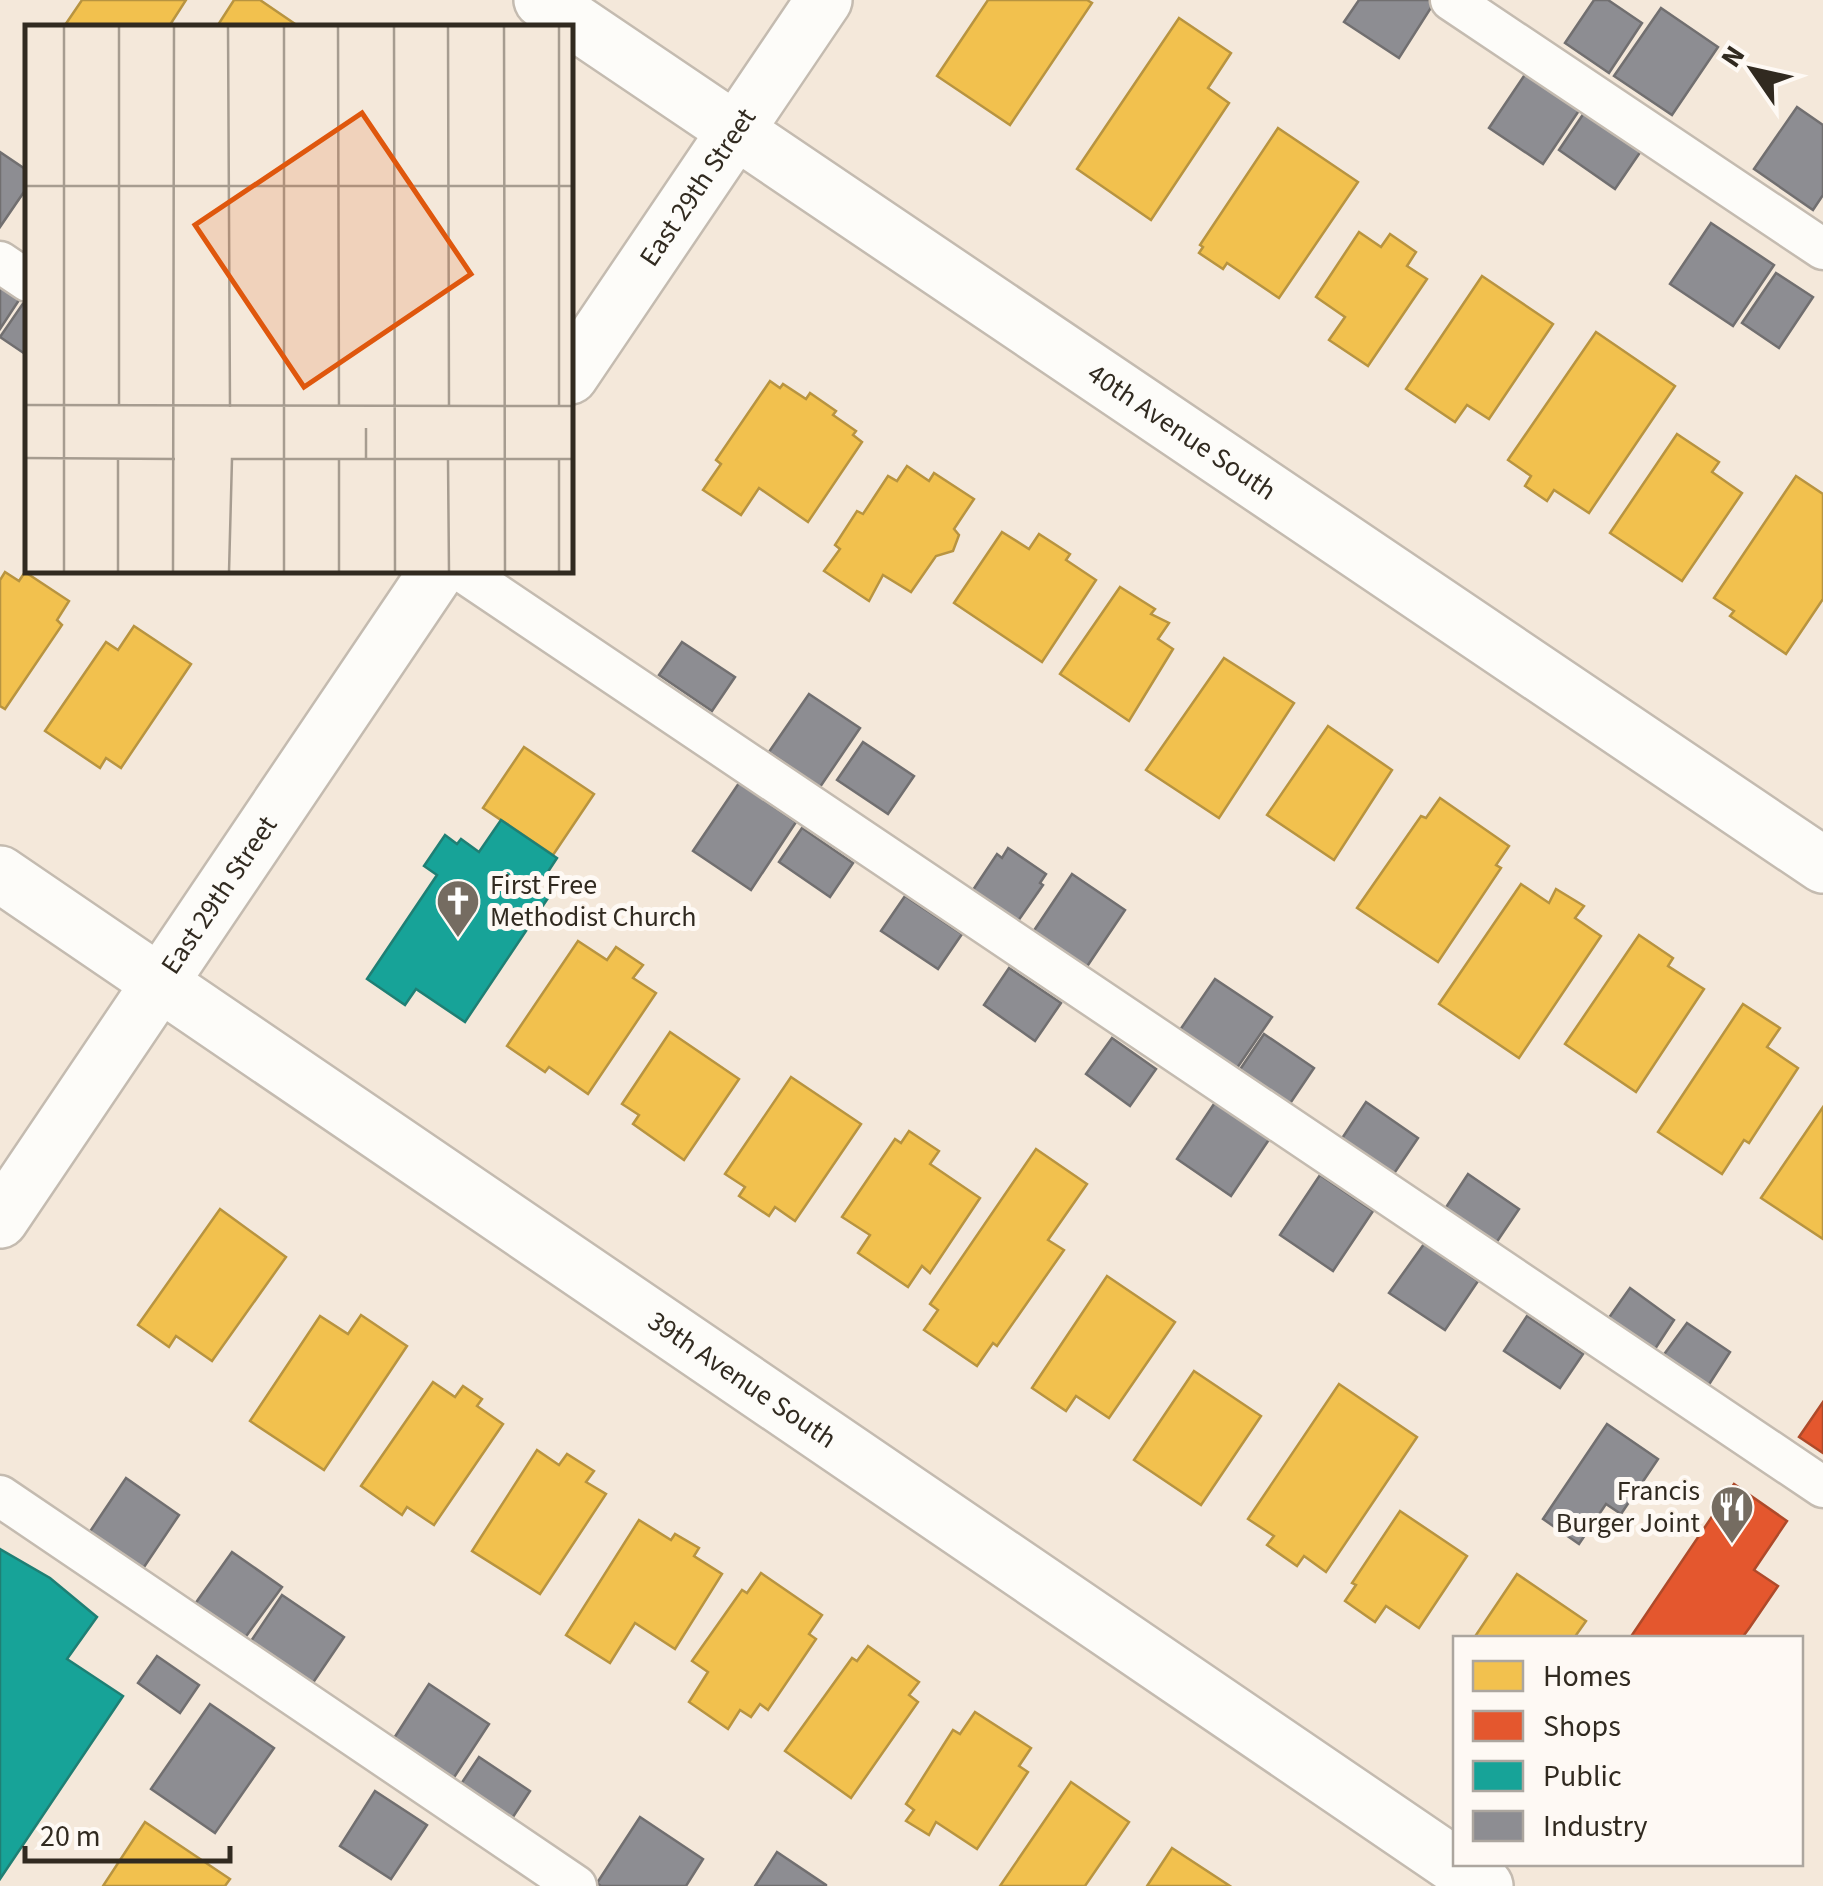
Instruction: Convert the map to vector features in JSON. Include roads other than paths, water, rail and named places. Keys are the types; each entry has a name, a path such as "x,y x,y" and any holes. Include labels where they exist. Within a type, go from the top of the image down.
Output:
{"street":[{"name":"40th Avenue South","path":"542,0 1823,865"},
{"name":"East 29th Street","path":"572,373 824,0"},
{"name":"East 29th Street","path":"0,1220 437,572"},
{"name":"39th Avenue South","path":"0,874 1453,1864"},
{"name":"39th Avenue South","path":"1456,1866 1485,1886"}],"lane":[{"path":"1451,0 1823,250"},
{"path":"0,262 25,279"},
{"path":"463,572 1823,1487"},
{"path":"0,1496 576,1886"}],"place":[{"name":"First Free Methodist Church","path":"458,939"},
{"name":"Francis Burger Joint","path":"1732,1545"}]}
